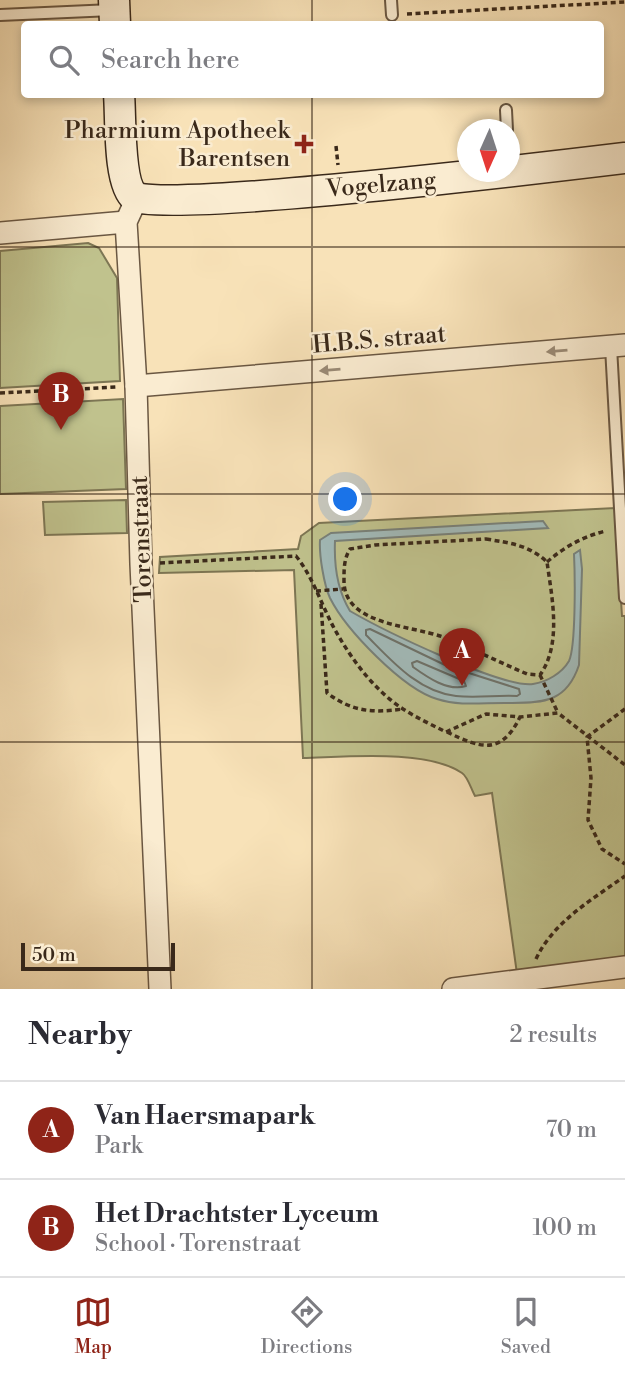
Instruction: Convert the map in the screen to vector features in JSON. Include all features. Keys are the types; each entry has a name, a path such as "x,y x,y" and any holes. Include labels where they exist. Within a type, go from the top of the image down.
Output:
{"street":[{"name":"Torenstraat","path":"119,98 124,175 131,193 141,564 160,989"},
{"name":"Vogelzang","path":"0,233 131,210 143,201 256,196 625,158"},
{"name":"H.B.S. straat","path":"136,386 618,346"},
{"path":"453,989 625,967"}],"lane":[{"path":"391,0 392,15"},
{"path":"0,15 114,12"},
{"path":"506,110 506,119"},
{"path":"618,346 621,531 625,598"}],"path":[{"path":"392,15 625,2"},
{"path":"0,393 136,386"},
{"path":"547,562 562,549 586,538 606,531 621,531"},
{"path":"486,539 523,545 537,552 547,562 553,616 548,664 540,675 527,674 432,633 377,621 349,602 343,589 344,568 350,548 486,539"},
{"path":"141,564 296,556 306,569 321,602 355,662 379,689 403,709 471,745 498,744 512,734 520,718"},
{"path":"316,592 343,589"},
{"path":"321,602 327,692 344,705 361,710 381,712 403,709"},
{"path":"540,675 558,713 625,765"},
{"path":"587,737 625,709"},
{"path":"446,732 486,714 520,718 558,713"},
{"path":"587,737 592,778 588,820 602,849 625,864"},
{"path":"527,979 540,949 571,915 625,876"}],"green space":[{"path":"88,243 99,248 117,278 120,381 0,388 0,251"},
{"path":"123,399 126,489 0,494 0,406"},
{"path":"126,500 127,533 45,535 43,502"},
{"path":"615,508 622,616 625,616 625,961 517,974 492,793 475,796 462,773 447,765 428,760 385,756 303,758 294,570 159,573 160,557 298,549 301,536 319,523"}],"water":[{"path":"543,521 548,528 335,541 336,568 339,586 350,611 387,631 469,667 517,683 533,684 554,676 569,661 574,626 574,554 580,550 582,569 579,665 568,686 553,698 524,703 465,704 437,699 423,693 408,684 377,657 349,626 330,598 321,562 320,540 331,533"}],"place":[{"name":"Pharmium Apotheek Barentsen","path":"304,144"},
{"name":"Het Drachtster Lyceum","path":"61,430"},
{"name":"Van Haersmapark","path":"462,686"}]}
